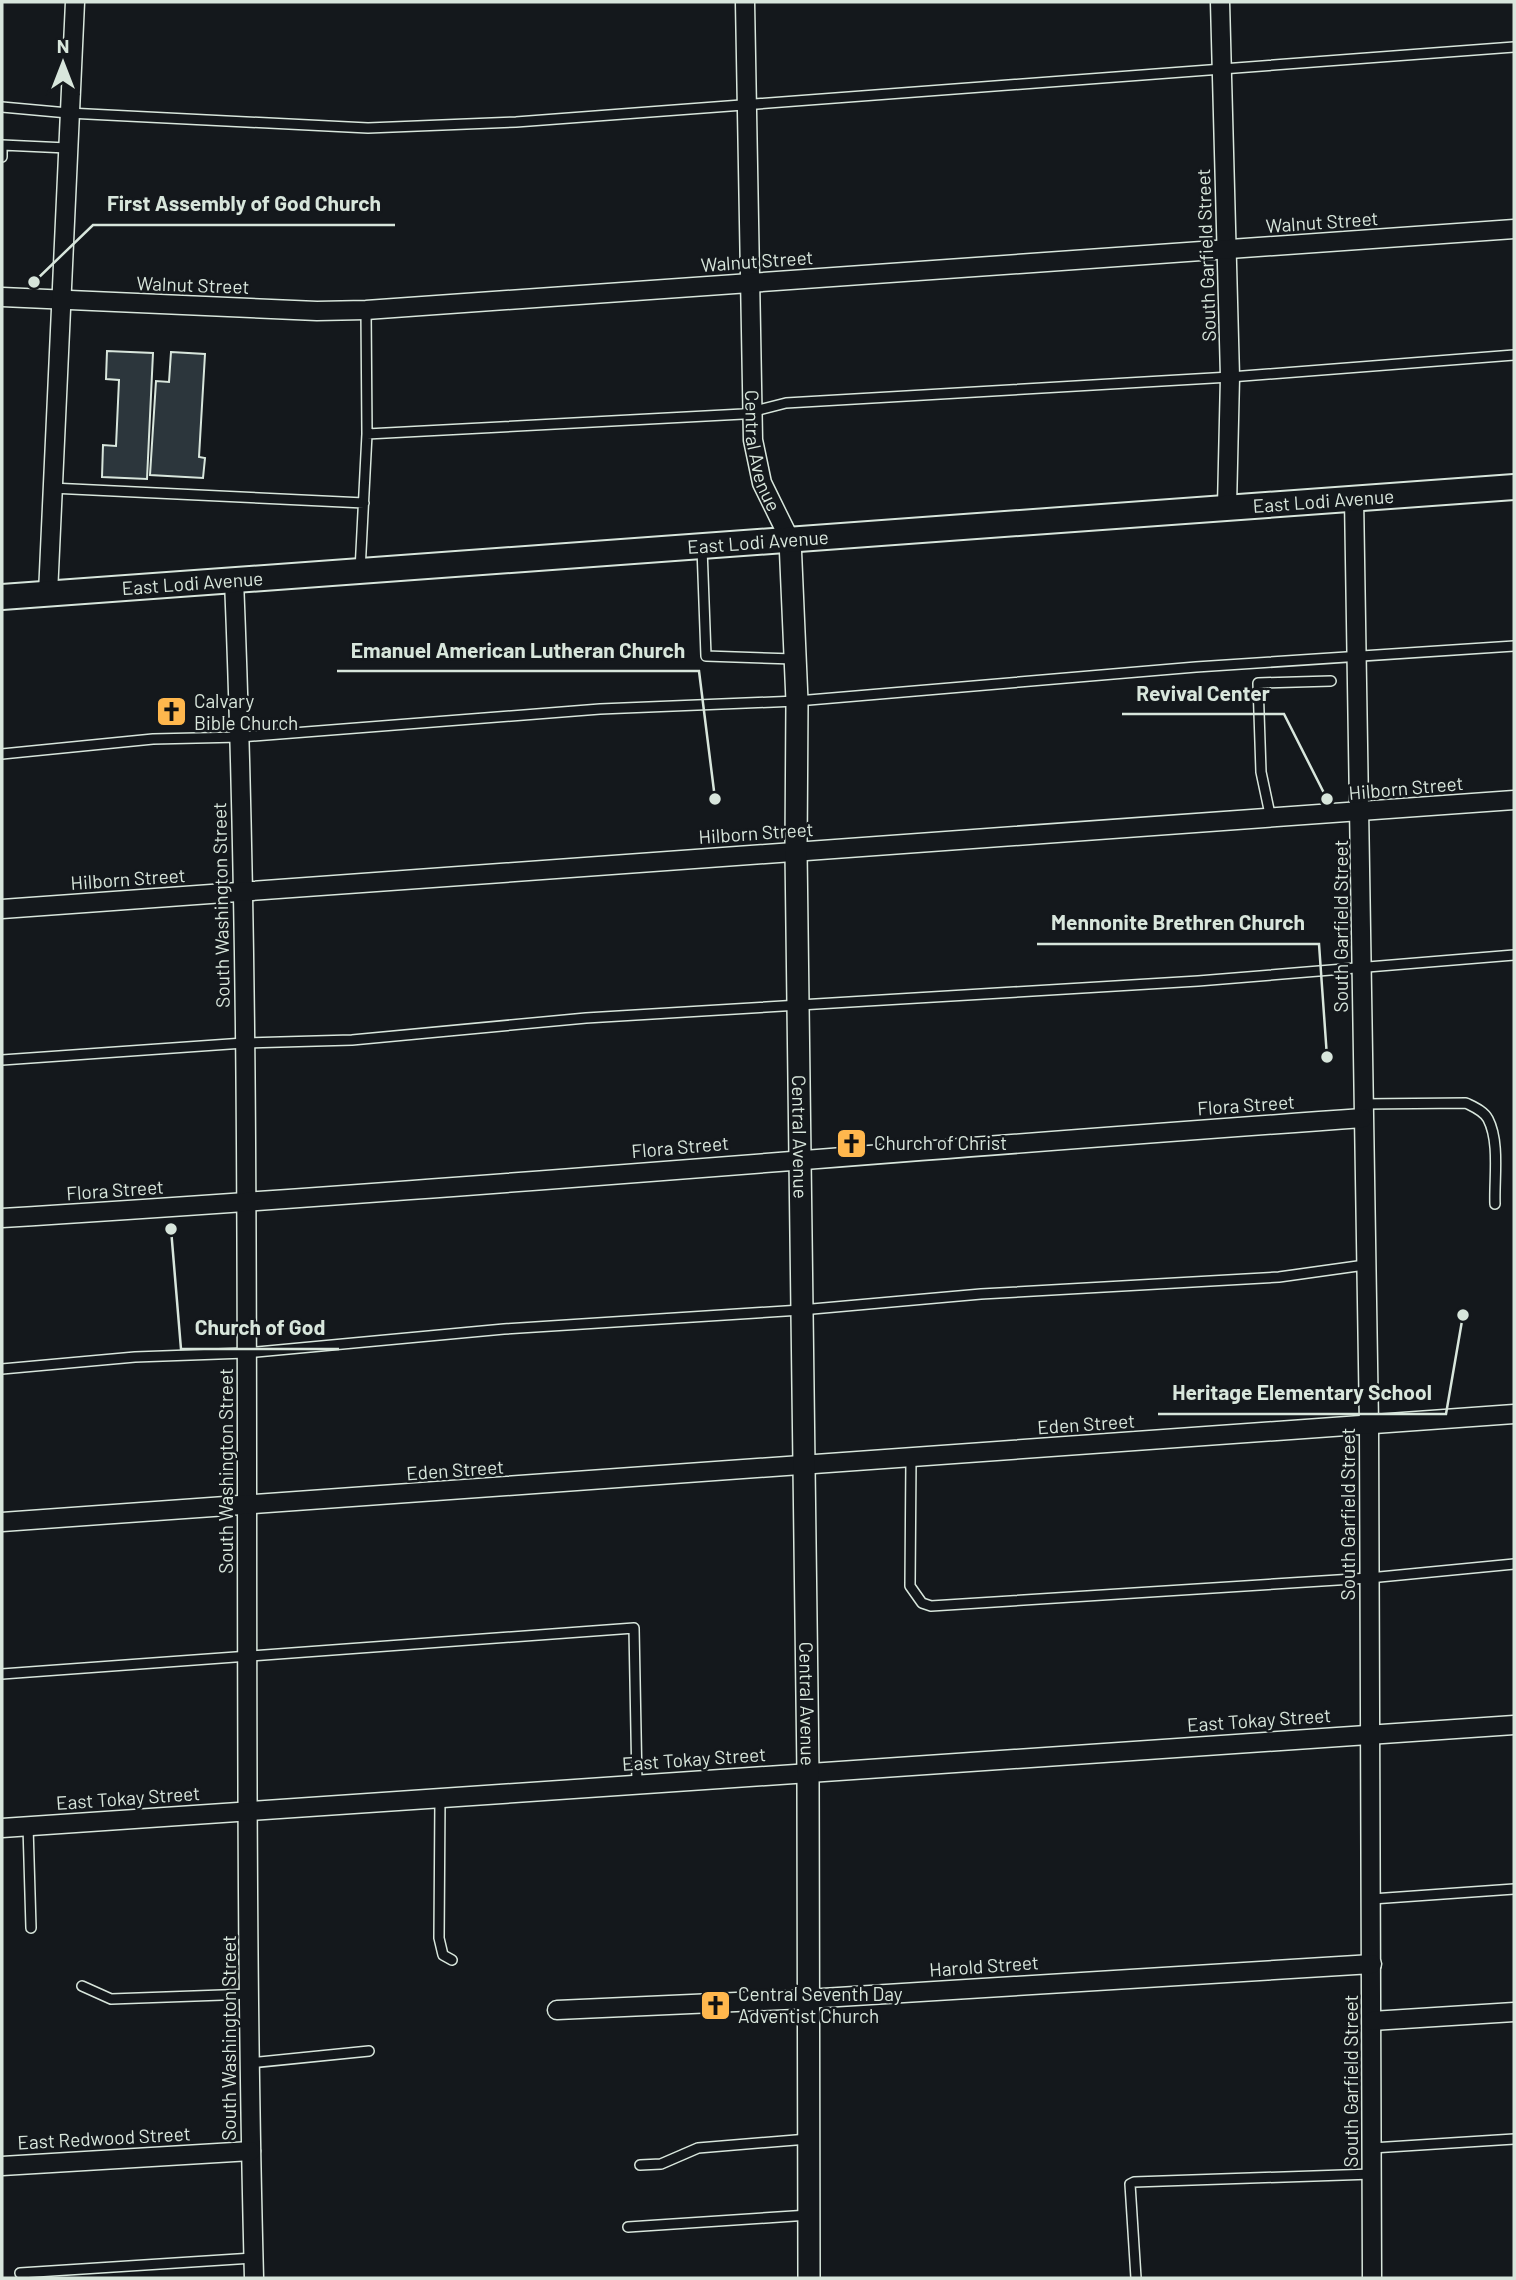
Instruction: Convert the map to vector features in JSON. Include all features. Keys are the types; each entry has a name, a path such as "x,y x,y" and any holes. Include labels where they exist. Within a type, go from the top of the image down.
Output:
{"main road":[{"name":"East Lodi Avenue","path":"2,597 1514,486"}],"street":[{"path":"48,594 75,2"},
{"name":"Central Avenue","path":"745,2 753,440 762,483 790,540 797,701 796,851 808,1773 806,1999 809,2278"},
{"name":"South Garfield Street","path":"1220,2 1230,377 1227,506"},
{"name":"Walnut Street","path":"2,297 366,310 1514,229"},
{"name":"South Garfield Street","path":"1354,498 1359,656 1369,1425 1372,2278"},
{"name":"South Washington Street","path":"234,580 240,737 246,1203 250,2063 254,2278"},
{"name":"Hilborn Street","path":"2,909 1514,800"},
{"name":"Flora Street","path":"2,1218 246,1203 1363,1111"},
{"name":"Eden Street","path":"2,1522 1514,1414"},
{"name":"East Tokay Street","path":"2,1828 1514,1725"},
{"name":"Harold Street","path":"557,2010 806,1999 1372,1964"},
{"path":"1372,2021 1514,2012"},
{"name":"East Redwood Street","path":"2,2166 251,2151"}],"lane":[{"path":"2,107 68,113 368,128 516,122 1514,47"},
{"path":"2,157 2,145 67,148"},
{"path":"360,571 367,434 366,310"},
{"path":"367,434 753,411 786,403 1230,377 1514,355"},
{"path":"51,488 363,503"},
{"path":"702,546 706,656 795,659"},
{"path":"2,754 153,739 240,737 600,709 797,701 1514,646"},
{"path":"1271,819 1261,772 1258,683 1331,681"},
{"path":"2,1060 244,1043 352,1040 586,1018 1363,968 1514,955"},
{"path":"1363,1111 1466,1103 1479,1109 1488,1118 1493,1136 1494,1204"},
{"path":"2,1369 135,1357 246,1353 504,1329 801,1310 981,1294 1279,1277 1365,1265"},
{"path":"911,1458 910,1586 922,1603 931,1606 1369,1578 1514,1564"},
{"path":"2,1674 634,1628 637,1784"},
{"path":"440,1798 439,1938 443,1955 452,1960"},
{"path":"28,1826 31,1928"},
{"path":"1372,1899 1514,1889"},
{"path":"82,1986 93,1994 111,1999 250,1994"},
{"path":"250,2063 369,2051"},
{"path":"640,2165 662,2164 698,2148 808,2138"},
{"path":"1372,2148 1514,2139"},
{"path":"1136,2278 1130,2184 1372,2174"},
{"path":"628,2227 809,2216"},
{"path":"20,2273 253,2258"}],"building":[{"path":"107,351 153,353 147,479 102,477 103,445 116,446 119,380 106,379"},
{"path":"171,352 205,354 199,457 205,458 203,478 150,475 156,381 169,382"}],"place":[{"name":"First Assembly of God Church","path":"34,282"},
{"name":"Calvary Bible Church","path":"171,712"},
{"name":"Emanuel American Lutheran Church","path":"715,799"},
{"name":"Revival Center","path":"1327,799"},
{"name":"Mennonite Brethren Church","path":"1327,1057"},
{"name":"Church of Christ","path":"851,1143"},
{"name":"Church of God","path":"171,1229"},
{"name":"Heritage Elementary School","path":"1463,1315"},
{"name":"Central Seventh Day Adventist Church","path":"715,2005"}]}
